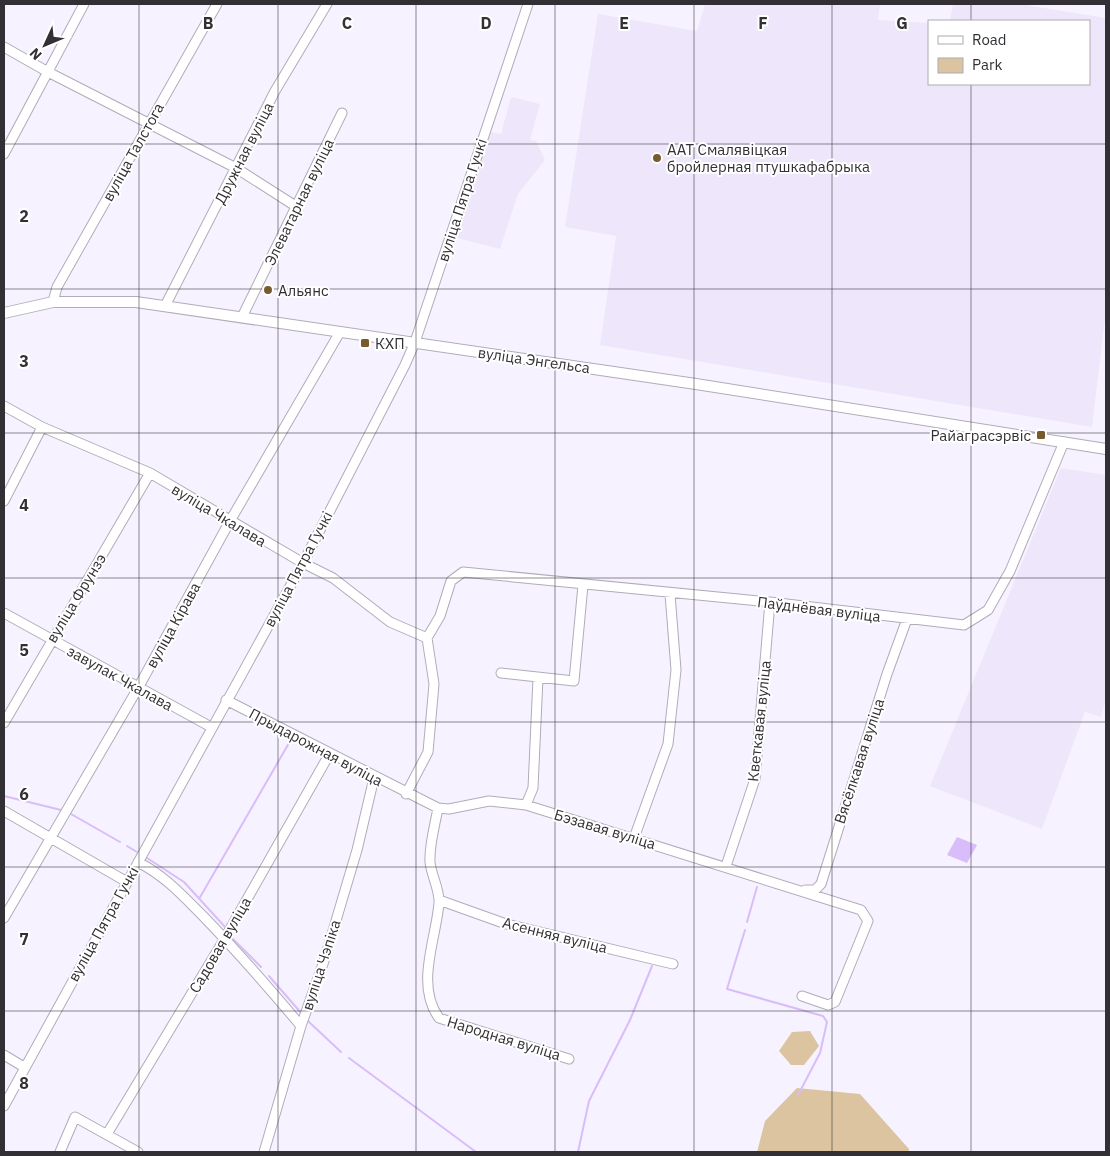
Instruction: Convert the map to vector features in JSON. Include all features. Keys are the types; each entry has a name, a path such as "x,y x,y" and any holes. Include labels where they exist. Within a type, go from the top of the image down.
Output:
{"main road":[{"name":"вуліца Энгельса","path":"4,313 53,302 111,300 165,306 415,342 1106,449"}],"street":[{"path":"4,154 84,4"},
{"name":"вуліца Талстога","path":"53,302 57,287 217,4"},
{"name":"Дружная вуліца","path":"165,306 275,91 327,4"},
{"name":"вуліца Пятра Гучкі","path":"4,1106 303,563 415,342 528,4"},
{"path":"4,46 48,72 236,168 297,207"},
{"name":"Элеватарная вуліца","path":"242,317 342,113"},
{"name":"вуліца Кірава","path":"4,918 138,688 230,521 340,332"},
{"name":"вуліца Чкалава","path":"4,406 42,427 150,473 303,563 333,578 390,622 427,638"},
{"path":"4,501 42,427"},
{"name":"Паўднёвая вуліца","path":"427,638 440,616 451,581 464,572 670,594 770,602 964,624 988,610 1010,571 1064,442"},
{"name":"вуліца Фрунзэ","path":"4,723 150,473"},
{"path":"501,673 574,681 583,585"},
{"path":"634,838 668,744 676,670 670,594"},
{"name":"Кветкавая вуліца","path":"726,866 755,779 770,602"},
{"name":"завулак Чкалава","path":"4,614 211,727"},
{"name":"Вясёлкавая вуліца","path":"803,890 815,890 821,884 887,674 908,619"},
{"path":"406,794 428,752 434,684 427,638"},
{"path":"526,805 533,788 538,678"},
{"name":"Прыдарожная вуліца","path":"226,700 406,794"},
{"name":"Садовая вуліца","path":"107,1134 225,938 330,754"},
{"name":"вуліца Чэпіка","path":"264,1152 301,1026 324,961 356,850 374,778"},
{"name":"Бэзавая вуліца","path":"406,794 438,808 449,809 489,801 526,805 862,910 868,921 835,1002 828,1005 802,996"},
{"path":"438,808 430,859 432,876 439,900"},
{"path":"4,811 127,882"},
{"path":"138,862 157,872 174,885 225,938 301,1026"},
{"name":"Асенняя вуліца","path":"439,900 506,924 673,964"},
{"name":"Народная вуліца","path":"439,900 427,986 430,1006 439,1018 569,1059"},
{"path":"4,1056 24,1067"},
{"path":"60,1152 75,1117 138,1152"}],"shaded area":[{"name":"ААТ Смалявіцкая бройлерная птушкафабрыка","path":"705,4 880,4 878,20 928,23 928,85 1090,85 1090,20 950,20 953,4 1019,4 1106,18 1106,310 1092,427 600,345 616,236 565,227 598,14 697,31"},
{"path":"511,97 540,104 530,140 536,141 545,160 518,194 500,249 457,238 490,132 501,134"},
{"path":"1061,468 1106,475 1106,700 1101,717 1085,712 1042,829 930,786"},
{"path":"957,837 977,845 967,863 947,855"}],"green space":[{"path":"810,1031 819,1046 804,1065 791,1065 779,1051 792,1032"},
{"path":"797,1088 860,1094 909,1149 909,1152 757,1152 765,1121"}],"waterway":[{"path":"199,899 289,743"},
{"path":"4,796 61,810"},
{"path":"71,814 120,842"},
{"path":"127,846 137,852"},
{"path":"147,858 184,882 226,928"},
{"path":"747,922 757,887"},
{"path":"745,930 727,989 823,1016 827,1022 820,1053 798,1095"},
{"path":"232,938 261,967"},
{"path":"578,1152 589,1101 630,1020 652,966"},
{"path":"269,976 302,1014"},
{"path":"308,1021 341,1052"},
{"path":"349,1058 476,1152"}],"place":[{"name":"ААТ Смалявіцкая бройлерная птушкафабрыка","path":"657,158"},
{"name":"Альянс","path":"268,290"},
{"name":"КХП","path":"365,343"},
{"name":"Райаграсэрвіс","path":"1041,435"}]}
